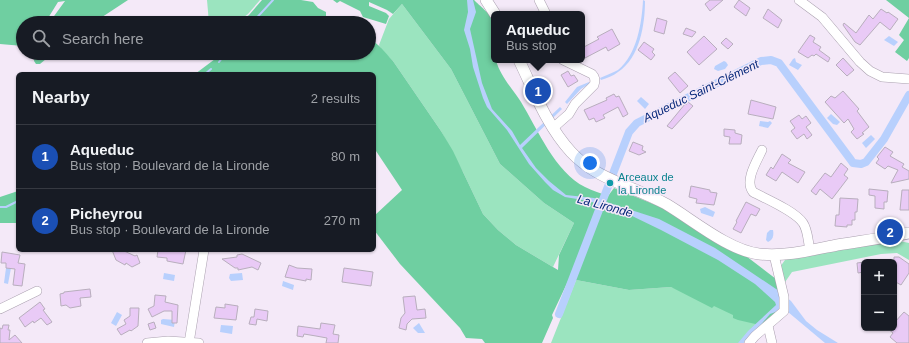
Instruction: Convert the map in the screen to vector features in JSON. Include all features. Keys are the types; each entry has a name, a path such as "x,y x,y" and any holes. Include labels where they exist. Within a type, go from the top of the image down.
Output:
{"street":[{"path":"486,0 493,11"},
{"path":"539,0 544,11"},
{"path":"798,0 822,17 860,62 870,71 882,77 909,79"},
{"path":"520,63 552,128 571,152 592,171 646,194 739,248 757,254 774,255 909,233"},
{"path":"552,128 569,114 576,104 594,85 595,77 592,74 569,63"},
{"path":"762,150 749,180 750,189 800,219 806,228 810,250"},
{"path":"897,235 909,238"},
{"path":"189,342 204,252"},
{"path":"749,343 784,311 782,289 774,255"},
{"path":"0,309 37,291"},
{"path":"768,326 772,343"},
{"path":"147,343 168,341 199,343"}],"green space":[{"path":"0,0 128,0 104,16 54,16 65,1 58,2 49,16 16,16 16,45 0,44"},
{"path":"207,0 260,0 245,16 208,16"},
{"path":"262,0 301,0 313,2 318,8 326,12 326,16 248,16"},
{"path":"333,0 474,0 491,16 491,63 497,63 503,77 521,102 548,149 565,171 574,180 594,191 608,196 614,188 663,208 746,256 776,279 781,310 764,326 733,318 733,315 714,306 712,308 671,287 629,290 576,280 570,277 552,315 553,318 542,343 485,343 482,339 466,338 460,328 400,264 376,233 376,214 402,190 376,151 376,72 198,72 214,60 376,60 376,44 393,61 441,131 453,151 483,214 498,230 516,245 558,270 559,255 574,223 544,203 500,164 451,69 402,4 393,14 369,2 369,6 386,13 389,16 386,24 376,21 376,16 362,16 360,11 340,1 337,3"},
{"path":"886,0 909,0 909,18"},
{"path":"402,4 451,69 500,164 544,203 574,223 553,267 516,245 498,230 483,214 441,131 393,61 383,52 379,45 389,19"},
{"path":"909,18 909,58 907,61 895,52 904,40 899,35"},
{"path":"45,60 40,64 36,64 34,61"},
{"path":"16,192 16,223 0,223 0,197"},
{"path":"895,240 909,243 909,260 897,253 881,254 792,272 783,285 780,267 785,260 793,257"},
{"path":"576,280 629,290 671,287 773,312 739,343 551,343"}],"water":[{"name":"La Lironde","path":"467,0 473,0 476,12 470,29 482,83 492,109 512,131 520,145 560,107 562,109 522,148 536,168 549,181 566,195 594,198 659,219 715,248 779,291 791,301 806,321 838,343 825,343 781,307 781,310 770,314 745,343 738,343 748,331 776,305 775,302 755,284 718,260 628,214 589,201 565,197 553,190 529,164 507,130 487,107 473,67 470,49 464,30 468,12"},
{"path":"643,0 645,1 644,20 640,40 632,58 614,75 601,80 600,78 618,70 630,56 640,28"},
{"path":"889,36 898,42 894,46 884,40"},
{"path":"795,58 796,62 802,65 798,70 789,65"},
{"path":"724,61 728,65 725,69 718,71 714,69 715,66"},
{"path":"589,82 589,84 581,89 567,104 565,102 577,87"},
{"path":"641,97 649,104 645,109 637,101"},
{"path":"831,114 840,122 837,125 833,124 827,118"},
{"path":"760,121 770,121 772,123 768,128 759,126"},
{"path":"871,135 875,139 866,148 862,143"},
{"path":"705,207 715,212 713,217 701,213 700,209"},
{"path":"770,230 773,230 773,235 772,239 768,242 766,240 767,233"},
{"path":"6,268 11,268 8,284 4,283"},
{"path":"164,273 175,275 174,281 163,279"},
{"path":"242,273 243,280 231,281 229,278 230,274"},
{"path":"283,281 294,285 293,290 282,286"},
{"path":"117,312 122,315 116,326 111,323"},
{"path":"161,320 175,320 174,327 161,324"},
{"path":"419,323 425,333 418,333 413,328"},
{"path":"221,325 233,326 232,334 220,332"}],"building":[{"path":"710,0 723,0 710,11 705,4"},
{"path":"739,0 750,8 746,16 734,7"},
{"path":"768,9 782,20 778,28 763,18"},
{"path":"881,9 898,19 890,30 880,22 860,45 855,42 843,25 844,23 856,33 869,15 873,19"},
{"path":"657,18 667,21 664,34 654,31"},
{"path":"686,28 696,32 692,37 683,34"},
{"path":"612,29 620,44 608,51 606,47 585,58 585,46 599,39 597,37"},
{"path":"810,35 815,38 813,42 821,47 819,50 830,58 828,62 816,54 808,58 798,52"},
{"path":"704,36 717,49 699,65 687,52"},
{"path":"726,38 733,44 728,49 721,43"},
{"path":"644,42 654,49 652,52 655,55 651,60 638,50"},
{"path":"843,58 854,70 847,76 836,65"},
{"path":"568,71 571,76 574,75 578,81 568,87 561,75"},
{"path":"675,72 688,86 680,93 668,78"},
{"path":"843,91 859,109 857,111 869,127 862,133 864,134 857,139 851,132 854,129 848,119 844,123 825,102 831,96 835,98"},
{"path":"614,94 616,97 619,96 628,114 623,117 618,107 603,115 605,118 596,122 594,118 589,120 584,110 607,100 606,98"},
{"path":"751,100 776,107 773,119 748,114"},
{"path":"688,102 693,106 672,129 667,126 685,104 686,105"},
{"path":"799,115 802,119 806,116 811,123 806,127 812,135 807,139 804,134 797,139 791,131 795,128 790,121"},
{"path":"724,129 735,130 735,133 742,135 741,144 729,144 730,137 724,136"},
{"path":"633,142 643,146 642,150 646,152 639,155 629,151"},
{"path":"885,147 893,152 890,156 904,164 902,167 909,171 909,179 891,183 898,170 888,166 885,169 876,163 879,159 877,157"},
{"path":"782,154 791,160 788,163 805,172 798,183 782,172 776,181 766,175 771,167 773,169"},
{"path":"841,163 848,169 844,175 848,178 832,199 820,189 816,195 811,191 825,173 831,177"},
{"path":"691,186 717,193 714,205 696,203 697,199 689,197"},
{"path":"869,189 888,191 887,202 884,202 884,209 875,208 875,196 869,195"},
{"path":"902,190 909,190 909,210 900,210"},
{"path":"840,198 858,199 855,220 852,220 852,225 847,225 847,227 835,226 836,215 839,215"},
{"path":"746,202 760,209 756,216 751,214 741,233 733,229"},
{"path":"2,252 20,255 18,263 25,264 22,286 13,285 15,269 6,268 6,263 1,263"},
{"path":"113,252 126,252 135,256 137,255 140,263 132,267 126,263 125,265 116,260"},
{"path":"158,252 186,252 183,264 167,261 167,258 157,257"},
{"path":"242,254 261,263 258,270 252,267 238,270 238,268 235,268 222,259 237,257 237,255"},
{"path":"894,257 899,257 909,264 909,273 901,285 897,283 897,259 894,259"},
{"path":"861,262 861,272 858,273 857,263"},
{"path":"289,265 297,268 312,269 311,280 306,279 306,281 285,277"},
{"path":"344,268 373,272 371,286 342,282"},
{"path":"90,289 91,297 80,298 81,306 70,308 66,305 61,306 60,294 64,292"},
{"path":"155,295 166,296 165,302 178,305 177,323 172,323 172,311 164,311 152,317 148,309 154,306"},
{"path":"415,296 417,310 425,309 426,318 412,319 407,324 406,330 399,328 401,318 405,313 403,297"},
{"path":"40,302 45,309 43,310 52,322 47,325 41,318 34,323 33,321 25,327 19,318"},
{"path":"225,304 238,306 236,320 214,318 216,307 225,308"},
{"path":"130,308 139,308 138,326 121,335 117,329 126,324 124,320 130,316"},
{"path":"255,309 268,311 267,321 257,319 256,325 249,324 251,317 254,317"},
{"path":"904,312 909,316 909,343 897,343 890,337 893,333 891,331 897,331 897,320"},
{"path":"154,322 156,328 150,330 148,324"},
{"path":"321,323 335,325 333,334 339,335 338,343 326,343 327,338 316,336 304,334 303,337 297,336 298,326 320,329"},
{"path":"3,325 9,325 9,340 15,335 22,343 0,343 0,328 2,329"}],"waterway":[{"path":"258,16 273,0"},
{"name":"Aqueduc Saint-Clément","path":"559,314 629,132 637,123 761,61 771,60 779,63 853,163 861,164 866,162 884,139 909,95"},
{"path":"207,72 211,69"},
{"path":"0,207 6,207 16,202"}],"place":[{"name":"Aqueduc","path":"538,91"},
{"name":"Arceaux de la Lironde","path":"610,183"},
{"name":"Picheyrou","path":"890,232"}]}
